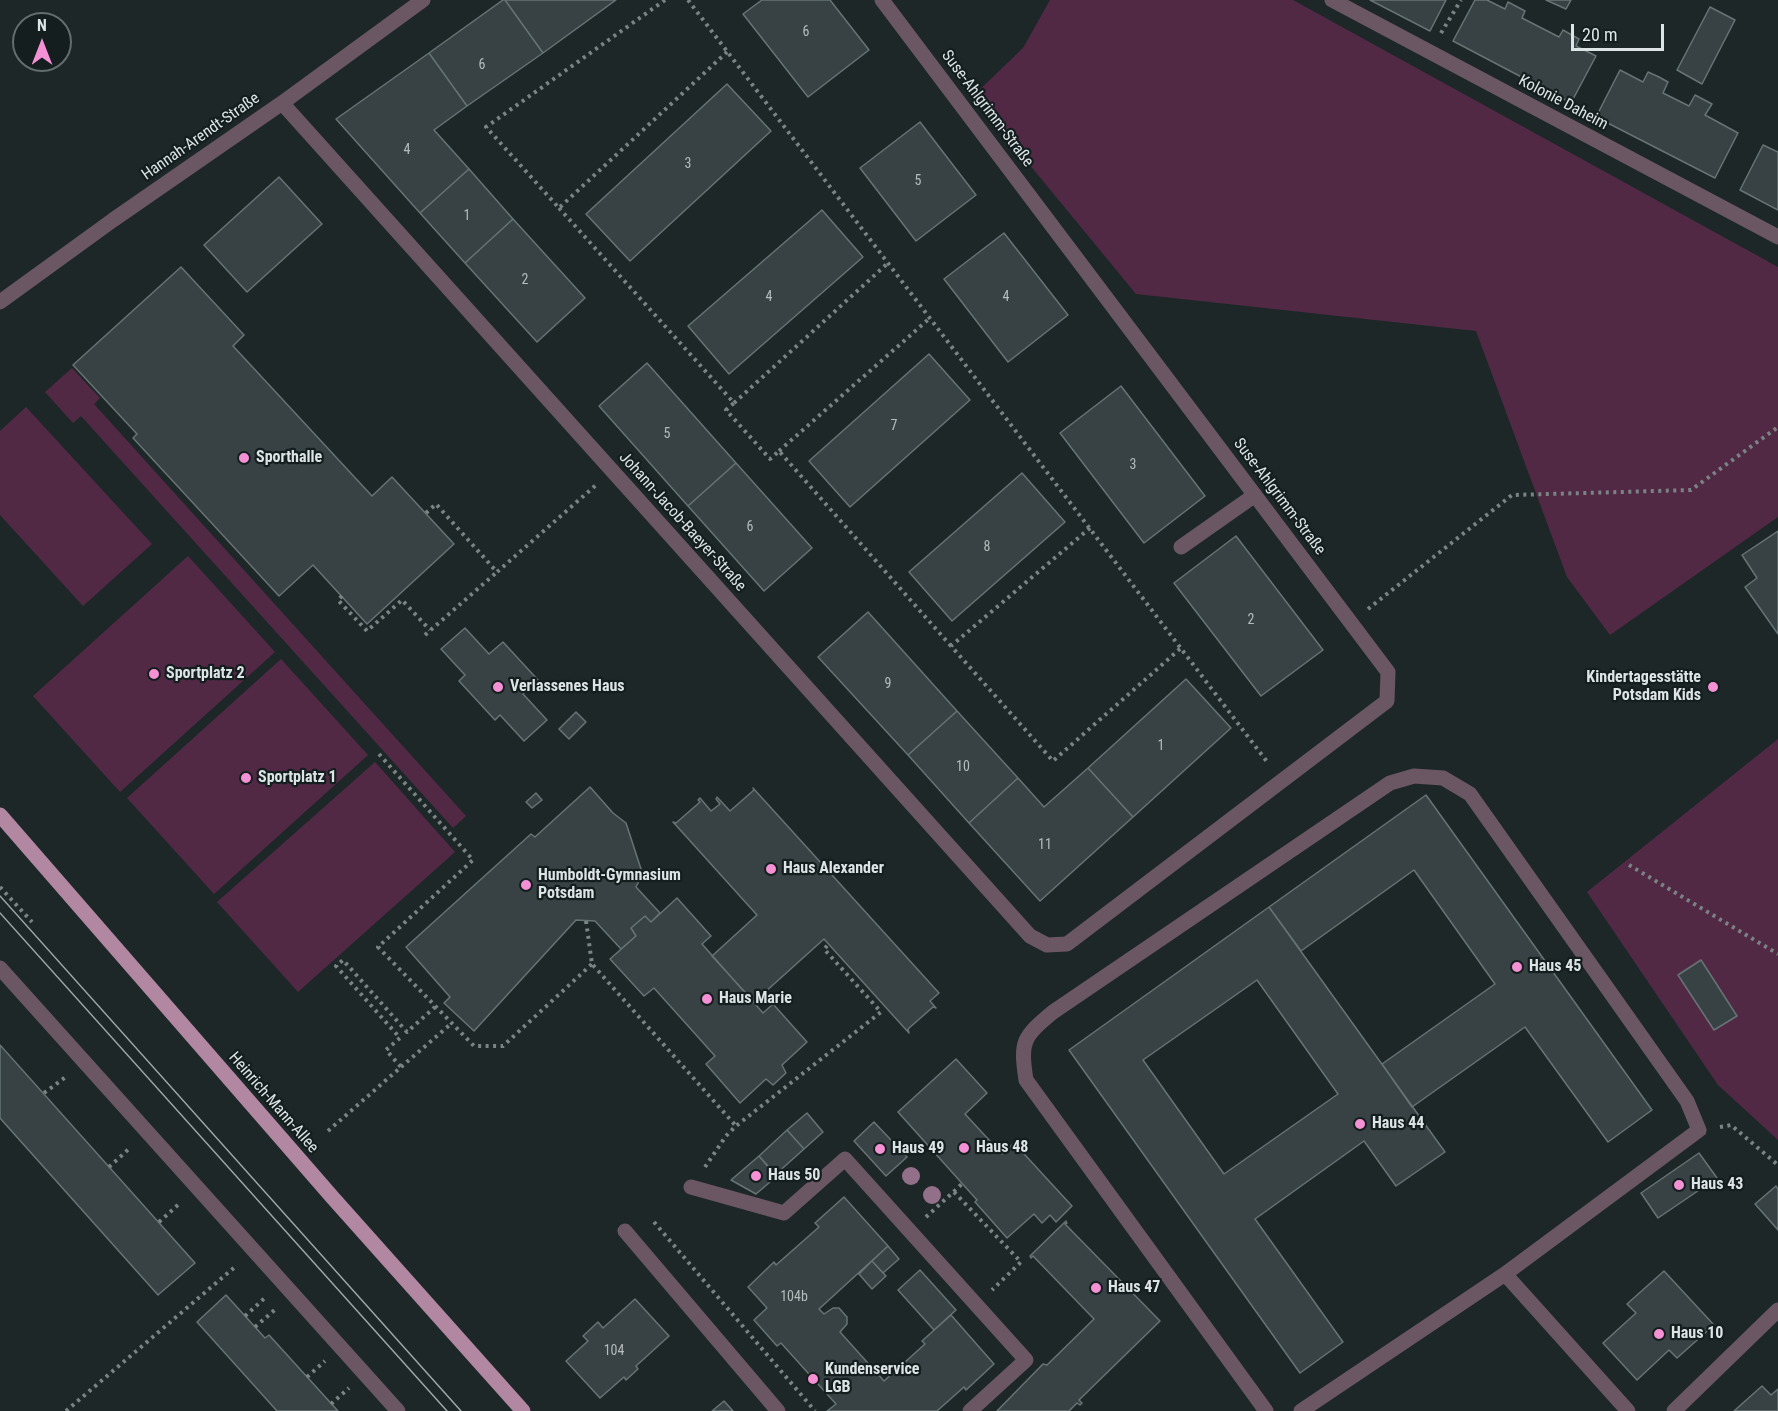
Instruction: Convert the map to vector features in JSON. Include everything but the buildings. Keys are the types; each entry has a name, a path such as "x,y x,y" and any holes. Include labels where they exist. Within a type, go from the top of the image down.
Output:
{"main road":[{"name":"Heinrich-Mann-Allee","path":"0,815 318,1181 523,1411"}],"street":[{"name":"Hannah-Arendt-Straße","path":"0,302 282,103 423,0"},
{"name":"Suse-Ahlgrimm-Straße","path":"882,0 1388,672 1387,700 1067,944"},
{"name":"Kolonie Daheim","path":"1332,0 1778,237"},
{"name":"Johann-Jacob-Baeyer-Straße","path":"282,103 1029,936 1047,945 1067,944"},
{"path":"1181,547 1255,495"},
{"path":"1266,1411 1026,1080 1022,1054 1030,1031 1053,1012 1390,783 1414,776 1443,778 1470,794 1687,1101 1699,1130 1504,1274 1301,1411"},
{"path":"0,968 398,1411"},
{"path":"691,1187 784,1214 845,1159 1026,1360 970,1411"},
{"path":"625,1232 778,1411"},
{"path":"1504,1274 1628,1411"},
{"path":"1674,1411 1778,1310"}],"path":[{"path":"665,0 486,127 734,403"},
{"path":"688,0 1282,780"},
{"path":"1430,52 1461,0"},
{"path":"559,208 727,52"},
{"path":"888,263 726,410 770,459 930,318"},
{"path":"1351,623 1512,495 1691,490 1778,427"},
{"path":"779,451 1053,761 1181,648"},
{"path":"425,635 612,471"},
{"path":"426,513 436,504 497,572"},
{"path":"951,646 1090,528"},
{"path":"342,596 338,600 367,632 402,600 430,630"},
{"path":"379,754 473,860 378,947 474,1046 503,1046 592,964"},
{"path":"1629,865 1778,954"},
{"path":"0,887 32,922"},
{"path":"586,921 592,964 736,1126"},
{"path":"691,1187 726,1136 736,1126 881,1012 824,949 829,944"},
{"path":"401,1066 386,1050 400,1038 336,966 343,960 406,1032 436,1007"},
{"path":"328,1131 452,1023"},
{"path":"44,1093 74,1070"},
{"path":"1699,1130 1731,1125 1778,1165"},
{"path":"109,1167 138,1141"},
{"path":"907,1228 925,1218 962,1184"},
{"path":"954,1192 1021,1262 976,1305"},
{"path":"159,1222 187,1196"},
{"path":"654,1222 815,1411"},
{"path":"66,1411 253,1251"},
{"path":"245,1316 273,1291"},
{"path":"255,1327 283,1303"},
{"path":"307,1377 331,1356"},
{"path":"332,1404 354,1383"}],"shaded area":[{"path":"1050,0 1293,0 1778,267 1778,517 1610,635 1567,577 1476,331 1136,294 973,96 1023,48"},
{"path":"72,368 100,398 94,404 466,816 453,828 81,416 73,423 45,392"},
{"path":"26,407 152,544 83,606 0,515 0,431"},
{"name":"Sportplatz 2","path":"188,556 275,652 120,792 33,696"},
{"name":"Sportplatz 1","path":"281,659 368,755 214,894 127,798"},
{"path":"1778,739 1778,1140 1718,1085 1587,892"},
{"path":"375,762 455,852 298,992 217,902"}],"tram line":[{"path":"0,896 461,1411"},
{"path":"0,913 447,1411"}],"place":[{"name":"Sporthalle","path":"244,458"},
{"name":"Sportplatz 2","path":"154,674"},
{"name":"Verlassenes Haus","path":"498,687"},
{"name":"Kindertagesstätte Potsdam Kids","path":"1713,687"},
{"name":"Sportplatz 1","path":"246,778"},
{"name":"Haus Alexander","path":"771,869"},
{"name":"Humboldt-Gymnasium Potsdam","path":"526,885"},
{"name":"Haus 45","path":"1517,967"},
{"name":"Haus Marie","path":"707,999"},
{"name":"Haus 44","path":"1360,1124"},
{"name":"Haus 48","path":"964,1148"},
{"name":"Haus 49","path":"880,1149"},
{"name":"Haus 50","path":"756,1176"},
{"name":"Haus 43","path":"1679,1185"},
{"name":"Haus 47","path":"1096,1288"},
{"name":"Haus 10","path":"1659,1334"},
{"name":"Kundenservice LGB","path":"813,1379"}]}
